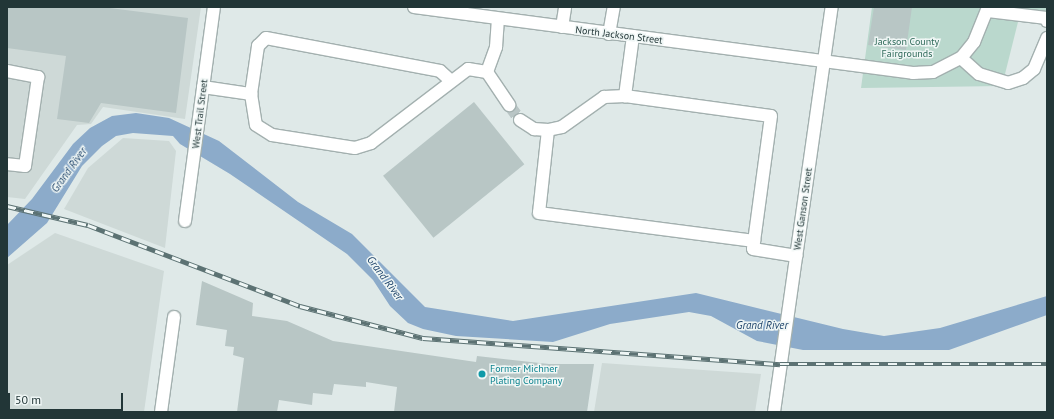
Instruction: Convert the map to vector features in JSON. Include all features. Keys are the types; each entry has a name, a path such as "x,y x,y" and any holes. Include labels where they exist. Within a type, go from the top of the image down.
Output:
{"street":[{"name":"West Trail Street","path":"185,221 214,7"},
{"name":"North Jackson Street","path":"414,7 912,73 933,72 961,58"},
{"path":"562,27 565,7"},
{"path":"609,34 614,7"},
{"name":"West Ganson Street","path":"774,412 832,7"},
{"path":"1047,21 1047,18 988,9 974,42 961,58 979,74 1008,83 1023,78 1034,69 1047,38"},
{"path":"487,72 496,47 498,19"},
{"path":"625,96 633,36"},
{"path":"450,80 440,70 266,38 258,46 251,94 256,125 272,136 355,148 370,143 388,131 450,80 468,69 487,72 509,105"},
{"path":"7,71 38,77 25,166 7,164"},
{"path":"203,87 251,94"},
{"path":"520,120 534,129 548,130 562,127 604,97 625,96 771,116 753,250 796,256"},
{"path":"548,130 539,213 754,241"},
{"path":"161,412 174,317"}],"shaded area":[{"path":"7,7 201,7 185,119 103,107 91,124 77,125 25,199 7,197"},
{"path":"123,138 169,141 176,151 165,248 64,209 88,168"},
{"path":"55,233 164,271 144,412 7,412 7,265"},
{"path":"602,363 761,374 755,412 594,412"}],"green space":[{"name":"Jackson County Fairgrounds","path":"872,7 1047,7 1047,21 1020,14 1002,86 861,88"}],"water":[{"name":"Grand River","path":"136,113 169,118 219,141 298,202 352,234 425,307 513,321 696,293 843,329 884,336 940,328 1047,296 1047,315 949,350 803,350 757,341 711,316 689,312 610,324 553,342 456,336 423,329 408,323 390,306 373,280 347,254 230,174 180,144 173,136 133,133 116,136 102,146 82,166 47,223 7,258 7,225 32,199 73,144 90,128 112,116"}],"building":[{"path":"7,7 102,7 188,18 176,113 101,103 89,123 57,119 66,56 7,48"},
{"path":"874,7 912,7 906,50 868,45"},
{"path":"474,102 524,164 433,238 383,176"},
{"path":"202,281 253,303 252,316 287,321 333,341 476,362 477,356 549,364 594,364 587,412 394,412 397,387 366,382 366,387 334,384 332,395 313,393 312,405 279,400 277,412 237,412 244,358 233,355 234,347 225,346 227,330 196,325"}],"tunnel":[{"path":"509,105 520,120"}],"railway":[{"path":"7,206 88,225 300,306 423,338 780,364 1047,364"}],"place":[{"name":"Former Michner Plating Company","path":"482,374"}]}
